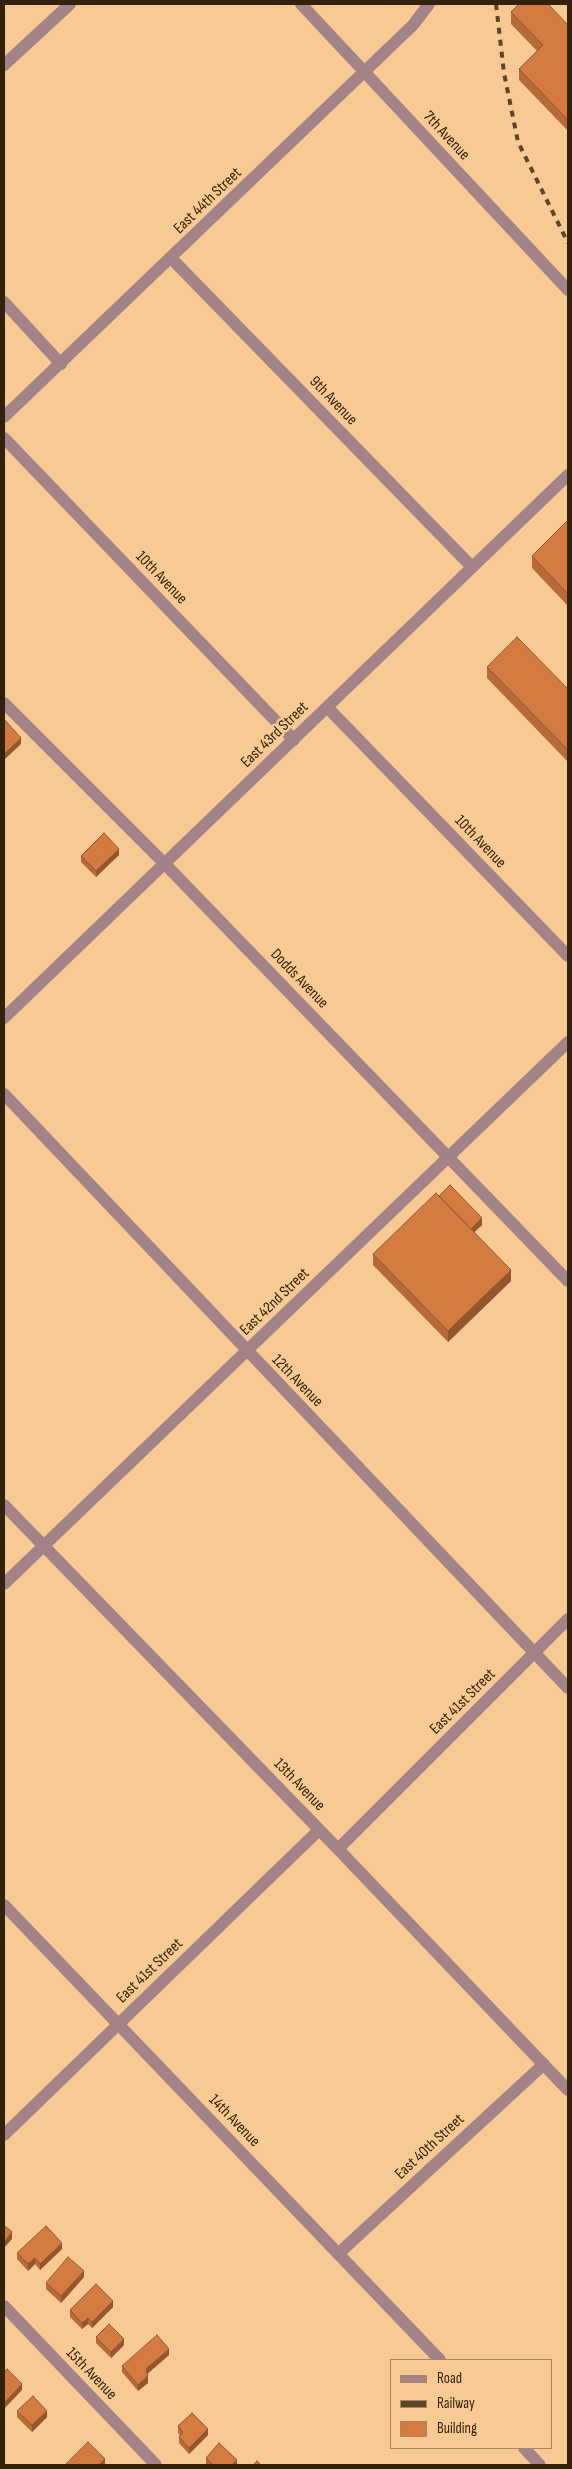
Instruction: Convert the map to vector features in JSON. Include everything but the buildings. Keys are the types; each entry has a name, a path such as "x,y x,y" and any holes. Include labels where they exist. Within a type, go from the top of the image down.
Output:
{"street":[{"path":"4,65 70,4"},
{"name":"7th Avenue","path":"301,4 568,290"},
{"name":"East 44th Street","path":"4,416 172,258 413,25 429,4"},
{"name":"9th Avenue","path":"172,258 472,567"},
{"path":"4,302 61,364"},
{"name":"10th Avenue","path":"4,438 294,740"},
{"name":"East 43rd Street","path":"4,1018 568,474"},
{"name":"Dodds Avenue","path":"4,703 164,863 568,1281"},
{"name":"10th Avenue","path":"327,707 568,956"},
{"name":"East 42nd Street","path":"4,1584 568,1042"},
{"name":"12th Avenue","path":"4,1094 568,1688"},
{"name":"13th Avenue","path":"4,1505 338,1849 568,2090"},
{"name":"East 41st Street","path":"338,1849 568,1619"},
{"name":"East 41st Street","path":"4,2135 319,1830"},
{"name":"14th Avenue","path":"4,1906 439,2359"},
{"name":"East 40th Street","path":"338,2254 544,2064"},
{"name":"15th Avenue","path":"4,2306 156,2465"},
{"path":"525,2449 540,2465"}],"railway":[{"path":"496,4 504,73 518,142 568,243"}]}
